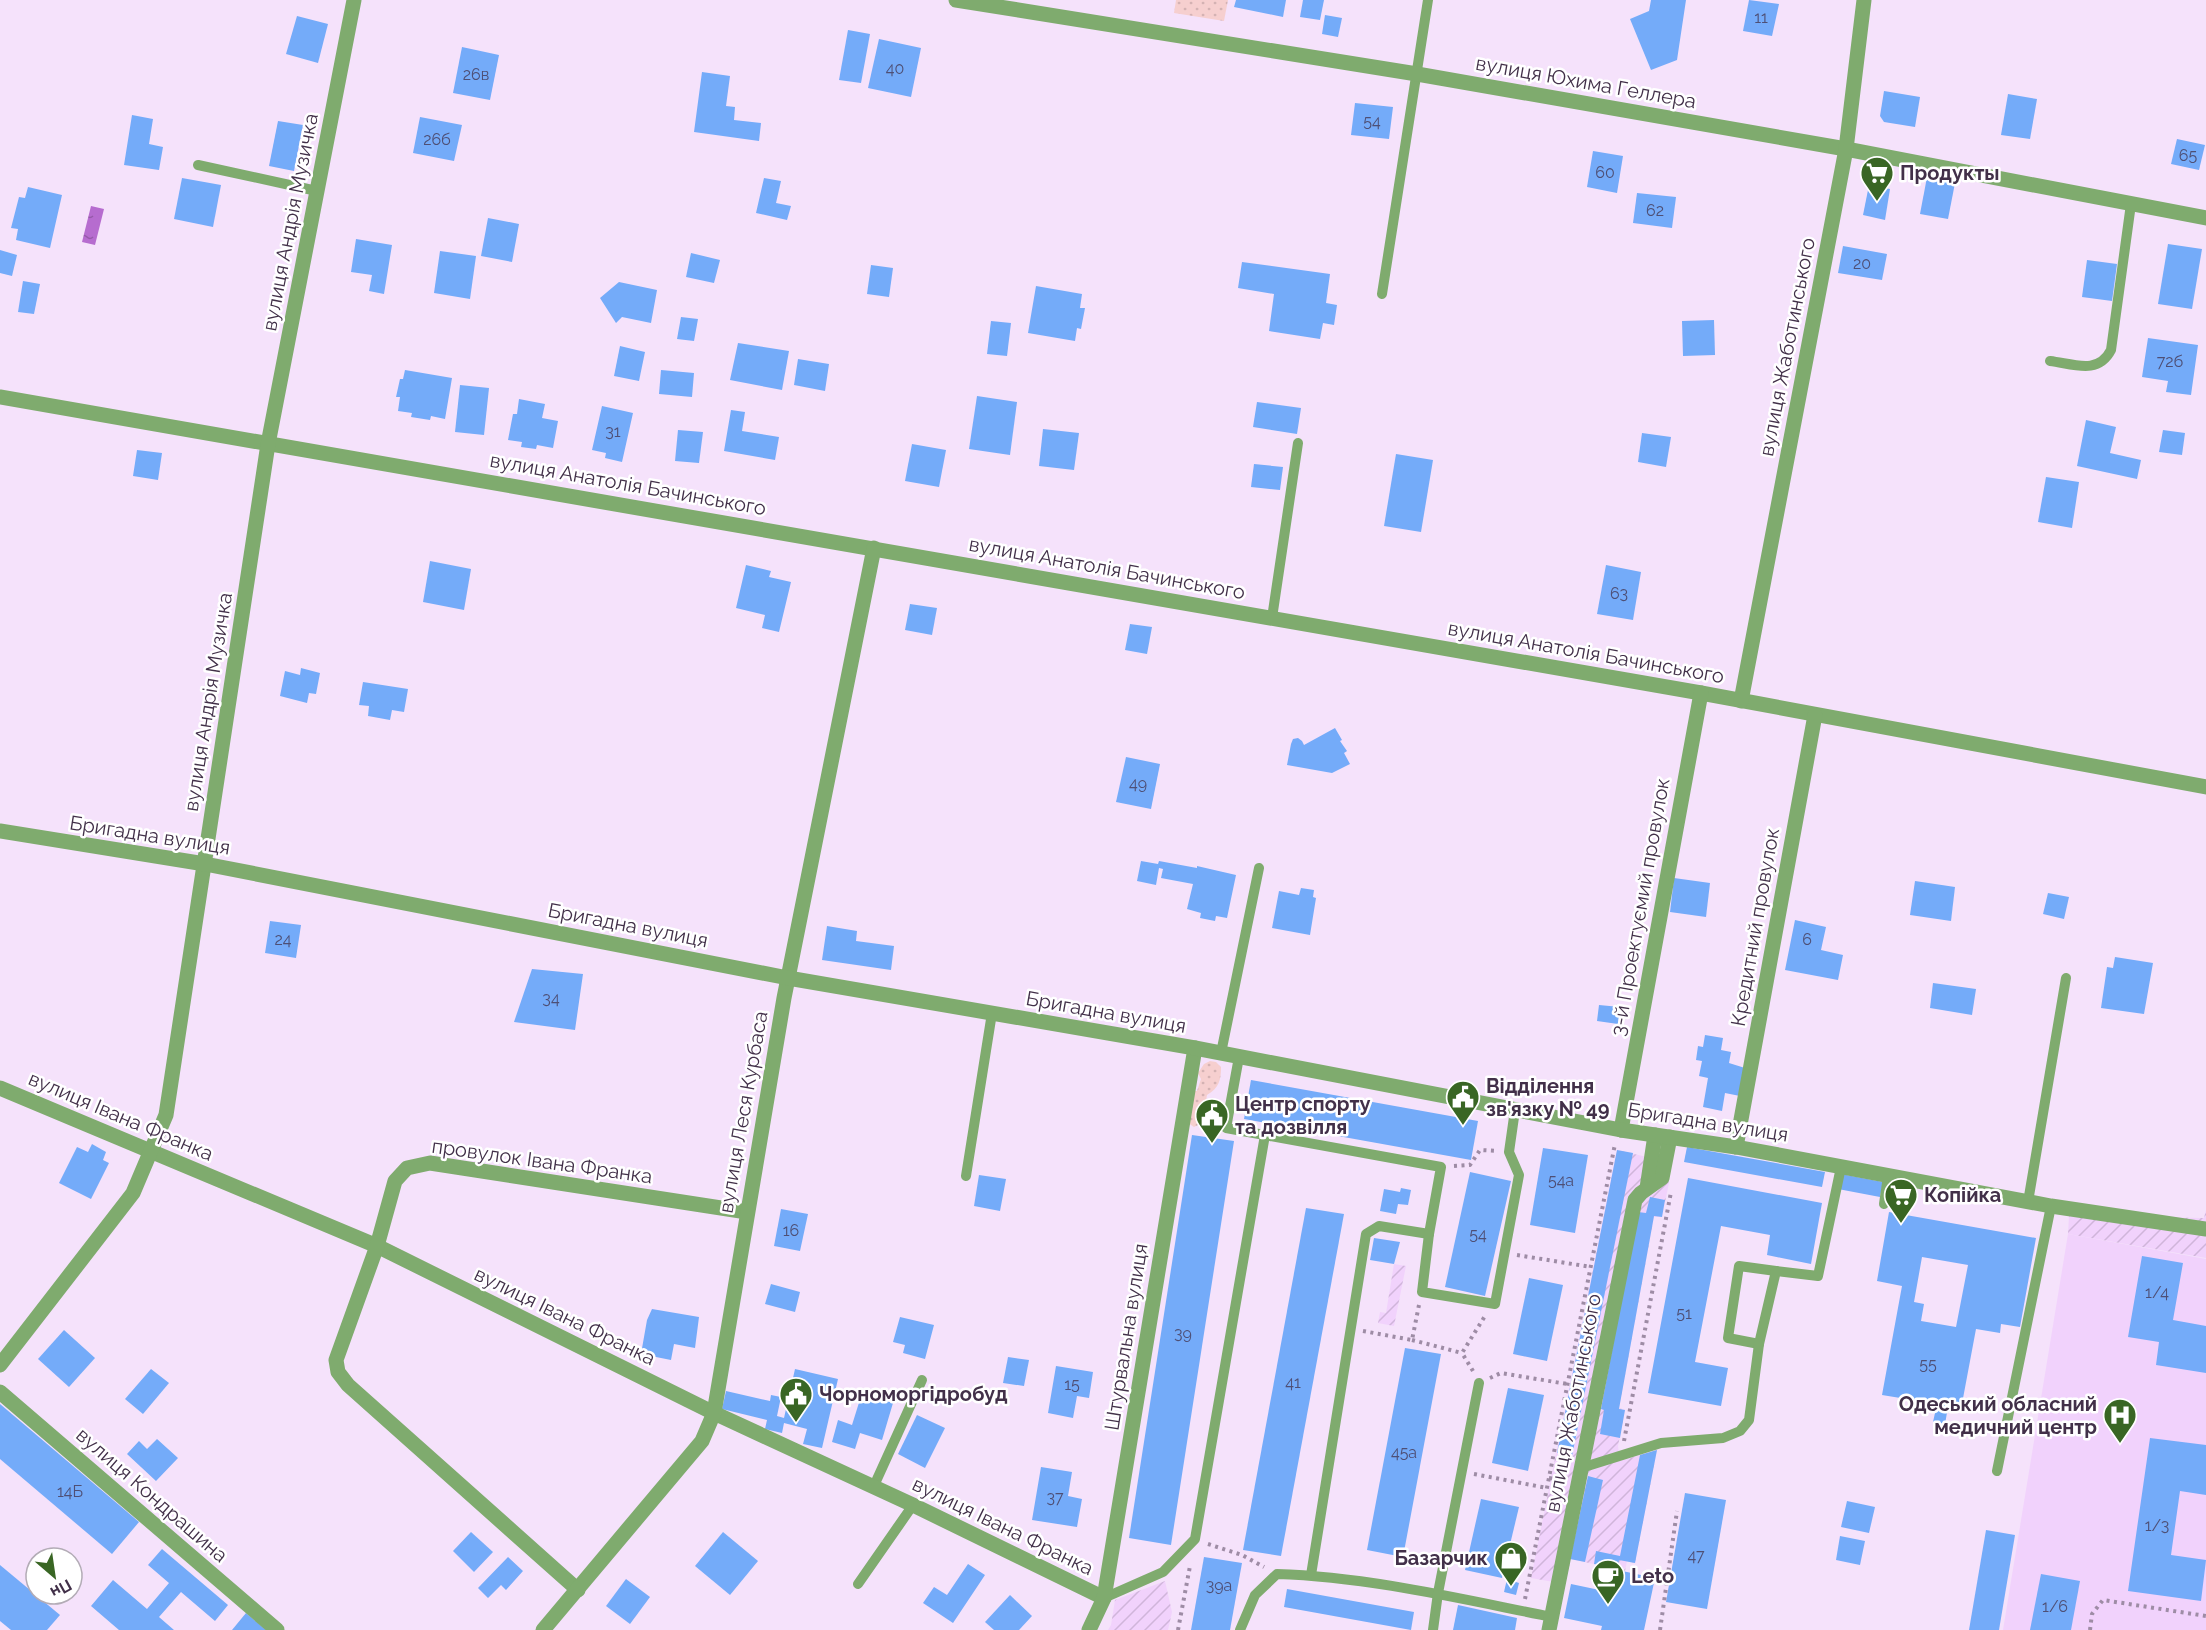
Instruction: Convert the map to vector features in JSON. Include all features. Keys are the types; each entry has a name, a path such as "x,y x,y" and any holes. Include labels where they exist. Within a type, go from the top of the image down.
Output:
{"street":[{"name":"вулиця Андрія Музичка","path":"0,1365 133,1193 166,1114 268,444 354,0"},
{"name":"вулиця Юхима Геллера","path":"956,0 1417,74 1846,149 2206,218"},
{"name":"вулиця Жаботинського","path":"1741,701 1846,149 1864,0"},
{"name":"вулиця Анатолія Бачинського","path":"0,397 1701,693 2206,787"},
{"name":"вулиця Леся Курбаса","path":"543,1630 702,1442 714,1413 788,978 874,548"},
{"name":"3-й Проектуємий провулок","path":"1619,1129 1701,693"},
{"name":"Кредитний провулок","path":"1736,1147 1815,715"},
{"name":"Бригадна вулиця","path":"0,831 205,864 788,978 1195,1048 1619,1129 1736,1147 2051,1206 2206,1229"},
{"name":"Штурвальна вулиця","path":"1089,1630 1104,1598 1195,1048"},
{"name":"вулиця Івана Франка","path":"0,1088 377,1246 714,1413 913,1505 1104,1598"},
{"name":"вулиця Жаботинського","path":"1647,1188 1654,1135"},
{"name":"вулиця Жаботинського","path":"1551,1623 1635,1200 1662,1178 1670,1137"},
{"name":"провулок Івана Франка","path":"578,1590 348,1385 338,1372 336,1360 377,1246 394,1181 407,1168 430,1163 747,1212"},
{"name":"вулиця Кондрашина","path":"0,1392 277,1630"}],"lane":[{"path":"1382,294 1428,0"},
{"path":"198,165 317,191"},
{"path":"2050,361 2094,366 2106,360 2111,350 2132,204"},
{"path":"1272,618 1298,443"},
{"path":"1221,1053 1259,868"},
{"path":"2028,1202 2066,978"},
{"path":"966,1176 992,1013"},
{"path":"1239,1057 1226,1128 1441,1167 1422,1292 1495,1304 1519,1175 1509,1152 1515,1110"},
{"path":"1104,1598 1163,1572 1195,1539 1265,1135"},
{"path":"1759,1344 1728,1338 1739,1266 1818,1276 1842,1167"},
{"path":"1884,1204 1888,1176"},
{"path":"1997,1471 2051,1206"},
{"path":"1311,1575 1366,1234 1379,1226 1429,1234"},
{"path":"1582,1464 1661,1443 1723,1438 1740,1431 1749,1419 1759,1344 1776,1272"},
{"path":"873,1488 922,1380"},
{"path":"1433,1630 1438,1593 1479,1383"},
{"path":"858,1584 913,1505"},
{"path":"1240,1630 1255,1595 1277,1574 1311,1575 1438,1593 1522,1611 1551,1623"}],"path":[{"path":"1522,1611 1619,1129"},
{"path":"1441,1167 1470,1165 1480,1150 1509,1152"},
{"path":"1623,1446 1672,1184"},
{"path":"1504,1253 1591,1267"},
{"path":"1412,1340 1422,1292"},
{"path":"1462,1353 1495,1304"},
{"path":"1351,1328 1462,1353 1479,1383 1501,1373 1567,1384"},
{"path":"1549,1478 1566,1481 1572,1467 1582,1464"},
{"path":"1462,1472 1547,1488"},
{"path":"1660,1630 1677,1511"},
{"path":"1178,1630 1195,1539 1242,1555 1277,1574"},
{"path":"2090,1630 2092,1614 2103,1600 2206,1616"}],"shaded area":[{"path":"1176,0 1228,0 1224,21 1174,13"},
{"path":"1210,1061 1216,1062 1221,1067 1220,1080 1214,1090 1207,1095 1202,1123 1194,1127 1185,1121 1190,1091 1197,1091 1201,1079 1198,1073 1204,1064"},
{"path":"1617,1150 1660,1160 1669,1183 1662,1217 1654,1217 1619,1408 1625,1410 1618,1446 1620,1461 1657,1450 1635,1563 1627,1561 1625,1571 1571,1559 1565,1584 1531,1578"},
{"path":"2206,1210 2206,1258 2068,1234 2069,1216 2204,1218"},
{"name":"Одеський обласний медичний центр","path":"2068,1234 2206,1259 2206,1630 2003,1630"},
{"path":"1394,1264 1406,1266 1394,1326 1378,1323 1380,1312 1386,1313"},
{"path":"1165,1581 1172,1612 1168,1630 1108,1630 1115,1600"}],"water":[{"path":"91,206 104,209 95,245 82,242"}],"building":[{"path":"1236,0 1286,0 1283,17 1234,7"},
{"path":"1303,0 1324,0 1320,20 1300,17"},
{"path":"1651,0 1686,0 1677,60 1651,70 1630,19 1649,11"},
{"path":"1749,0 1779,4 1772,36 1743,31"},
{"path":"1325,15 1342,18 1338,37 1322,34"},
{"path":"297,16 328,24 318,63 286,54"},
{"path":"848,30 870,34 861,83 839,80"},
{"path":"879,39 921,48 911,97 868,88"},
{"path":"462,47 499,55 490,100 453,93"},
{"path":"702,72 730,76 726,106 735,107 734,120 761,123 759,141 694,132"},
{"path":"1884,91 1920,97 1915,127 1884,122 1880,116"},
{"path":"2008,94 2037,99 2030,139 2001,135"},
{"path":"1355,103 1393,107 1389,139 1351,135"},
{"path":"132,115 153,119 149,144 163,147 159,170 124,165"},
{"path":"420,117 462,125 454,161 413,153"},
{"path":"278,121 303,125 294,171 269,166"},
{"path":"2177,139 2205,145 2199,170 2171,164"},
{"path":"1593,151 1623,156 1617,193 1587,187"},
{"path":"1927,177 1955,183 1948,219 1920,214"},
{"path":"182,178 221,185 213,227 174,219"},
{"path":"764,178 781,181 776,203 791,206 787,220 756,213"},
{"name":"Продукты","path":"1869,185 1890,189 1885,220 1863,215"},
{"path":"28,187 62,195 50,248 16,240 18,229 11,228 19,197 25,198"},
{"path":"1637,193 1676,197 1672,228 1633,223"},
{"path":"488,218 519,224 512,262 481,256"},
{"path":"356,239 392,245 384,294 369,291 372,275 351,272"},
{"path":"2168,244 2202,249 2192,309 2158,304"},
{"path":"1843,246 1887,254 1882,280 1838,273"},
{"path":"0,250 17,255 12,276 0,273"},
{"path":"440,251 476,256 470,299 434,293"},
{"path":"691,253 720,260 714,283 686,277"},
{"path":"2087,260 2117,264 2112,301 2082,297"},
{"path":"1242,262 1330,274 1326,303 1337,305 1334,325 1323,323 1320,339 1269,331 1274,294 1238,288"},
{"path":"871,265 893,268 889,297 867,294"},
{"path":"23,281 40,284 34,314 18,312"},
{"path":"619,282 657,290 651,323 622,317 616,323 600,298"},
{"path":"1036,286 1082,294 1080,308 1085,308 1081,329 1077,328 1075,341 1028,333"},
{"path":"681,317 698,319 694,341 677,339"},
{"path":"1714,320 1715,355 1683,356 1682,321"},
{"path":"991,321 1011,323 1007,356 987,354"},
{"path":"2148,338 2198,345 2191,395 2166,392 2168,381 2142,377"},
{"path":"738,343 789,351 782,390 730,380"},
{"path":"620,346 645,352 639,381 614,376"},
{"path":"798,359 829,364 825,391 794,385"},
{"path":"405,370 452,378 445,419 431,416 430,420 411,417 412,413 398,411 400,397 396,397 400,379 403,379"},
{"path":"661,370 694,373 692,397 659,394"},
{"path":"460,385 489,388 484,435 455,432"},
{"path":"977,396 1017,402 1010,455 969,449"},
{"path":"519,399 545,404 542,418 558,421 553,448 537,445 536,449 521,447 522,442 508,440 513,414 517,414"},
{"path":"1257,402 1301,408 1297,434 1253,427"},
{"path":"602,406 633,413 622,462 605,458 606,453 592,450"},
{"path":"731,410 745,412 742,431 779,437 775,460 724,451"},
{"path":"2086,420 2116,427 2110,453 2141,460 2137,479 2077,466"},
{"path":"1043,429 1079,433 1074,470 1039,466"},
{"path":"678,430 703,432 699,463 675,461"},
{"path":"2163,430 2185,433 2182,455 2159,452"},
{"path":"1642,433 1671,437 1666,467 1638,462"},
{"path":"912,444 946,450 939,487 905,481"},
{"path":"137,450 162,453 158,480 133,476"},
{"path":"1396,454 1433,460 1421,532 1384,526"},
{"path":"1254,464 1283,467 1280,490 1251,487"},
{"path":"2046,477 2079,482 2072,528 2038,522"},
{"path":"430,561 471,569 464,610 423,602"},
{"path":"746,565 771,571 769,577 791,582 779,632 762,628 765,615 736,608"},
{"path":"1606,565 1641,572 1633,620 1597,614"},
{"path":"910,604 937,608 932,635 905,630"},
{"path":"1130,624 1152,627 1147,654 1125,650"},
{"path":"301,668 320,673 316,694 309,693 307,703 280,696 285,671 300,675"},
{"path":"363,682 408,689 404,712 392,710 390,720 368,716 369,706 359,705"},
{"path":"1335,728 1347,751 1344,753 1350,764 1332,773 1287,765 1293,739 1298,738 1304,745"},
{"path":"1126,757 1160,764 1151,809 1116,802"},
{"path":"1141,861 1158,864 1159,861 1197,868 1197,866 1236,875 1227,918 1216,916 1215,921 1200,918 1201,913 1187,909 1193,884 1161,878 1163,869 1159,868 1156,885 1137,881"},
{"path":"1674,878 1710,883 1706,917 1670,912"},
{"path":"1915,881 1955,887 1951,921 1910,915"},
{"path":"1301,888 1314,890 1313,897 1316,898 1310,935 1272,928 1279,891 1299,895"},
{"path":"2048,893 2069,897 2064,919 2043,914"},
{"path":"1795,920 1826,927 1821,950 1843,955 1838,980 1785,970"},
{"path":"270,921 301,925 296,958 265,953"},
{"path":"827,926 857,931 856,941 894,946 891,970 822,960"},
{"path":"2115,957 2153,963 2144,1014 2101,1008 2107,967 2113,968"},
{"path":"532,969 583,974 575,1030 514,1022"},
{"path":"1933,983 1976,989 1972,1015 1930,1008"},
{"path":"1599,1005 1620,1007 1618,1024 1597,1021"},
{"path":"1705,1035 1723,1038 1721,1050 1731,1052 1729,1063 1745,1068 1740,1096 1725,1093 1722,1111 1703,1107 1708,1078 1699,1076 1702,1061 1696,1060 1698,1046 1703,1047"},
{"path":"1251,1080 1478,1121 1471,1160 1244,1119"},
{"path":"1192,1135 1234,1141 1171,1545 1129,1538"},
{"path":"92,1144 106,1152 103,1160 109,1163 91,1199 59,1183 77,1147 88,1152"},
{"path":"1687,1147 1825,1172 1822,1187 1684,1162"},
{"path":"1543,1148 1588,1155 1575,1233 1530,1225"},
{"path":"1617,1150 1633,1153 1572,1456 1557,1453"},
{"path":"1470,1172 1511,1181 1485,1296 1445,1287"},
{"path":"1841,1174 1883,1182 1880,1197 1838,1189"},
{"path":"979,1175 1006,1179 1000,1211 974,1206"},
{"path":"1688,1178 1822,1203 1811,1264 1767,1255 1770,1235 1721,1226 1695,1362 1728,1368 1721,1406 1648,1393"},
{"path":"1401,1188 1411,1190 1408,1205 1398,1204 1396,1214 1380,1211 1384,1189 1400,1192"},
{"path":"1650,1197 1665,1200 1662,1217 1654,1216 1619,1409 1625,1410 1620,1438 1600,1434 1604,1410 1601,1409 1638,1212 1646,1213"},
{"path":"1306,1208 1344,1214 1281,1556 1243,1550"},
{"path":"781,1209 808,1214 800,1251 774,1246"},
{"path":"1889,1212 2036,1238 2020,1327 2001,1324 2000,1333 1976,1329 1961,1409 1948,1407 1945,1424 1933,1422 1937,1404 1882,1395 1902,1286 1877,1281","holes":["1922,1257 1968,1265 1956,1327 1921,1321 1924,1304 1914,1302"]},
{"path":"1374,1238 1400,1242 1394,1264 1370,1260"},
{"path":"2142,1256 2183,1263 2173,1320 2206,1326 2206,1373 2156,1365 2159,1342 2128,1337"},
{"path":"1529,1278 1563,1285 1547,1361 1513,1354"},
{"path":"771,1284 800,1292 795,1312 765,1304"},
{"path":"652,1309 699,1317 695,1348 674,1344 671,1360 641,1354 647,1320"},
{"path":"900,1317 934,1325 925,1359 903,1353 905,1345 893,1342"},
{"path":"64,1330 95,1358 69,1387 38,1359"},
{"path":"1405,1348 1441,1354 1403,1557 1367,1550"},
{"path":"1008,1357 1029,1360 1024,1386 1003,1383"},
{"path":"1056,1366 1093,1372 1089,1398 1077,1396 1073,1418 1048,1413"},
{"path":"151,1369 169,1383 143,1414 125,1399"},
{"path":"795,1369 838,1379 822,1448 803,1444 807,1429 784,1423 782,1433 765,1429 767,1420 722,1409 726,1391 770,1401 771,1395 781,1397 777,1416 784,1418"},
{"path":"1508,1388 1544,1395 1528,1471 1492,1463"},
{"path":"862,1393 893,1403 882,1440 860,1433 855,1449 832,1442 838,1420 852,1425"},
{"path":"0,1404 139,1522 112,1554 0,1459"},
{"path":"917,1415 945,1428 925,1468 898,1454"},
{"path":"2150,1438 2206,1445 2206,1495 2180,1491 2171,1555 2206,1560 2201,1601 2128,1591"},
{"path":"157,1439 178,1458 156,1481 127,1454 139,1441 147,1449"},
{"path":"1657,1450 1635,1563 1619,1560 1617,1569 1594,1564 1596,1551 1620,1556 1640,1455"},
{"path":"1041,1467 1072,1472 1068,1496 1082,1499 1077,1527 1032,1520"},
{"path":"1588,1476 1603,1480 1585,1562 1570,1559"},
{"path":"1685,1493 1726,1500 1707,1609 1666,1602"},
{"path":"1481,1499 1519,1507 1502,1578 1465,1570"},
{"path":"1847,1501 1875,1507 1869,1533 1841,1527"},
{"path":"1986,1530 2015,1535 1999,1630 1969,1630"},
{"path":"471,1532 493,1552 474,1572 453,1551"},
{"path":"723,1532 758,1561 730,1595 695,1566"},
{"path":"1840,1536 1865,1541 1860,1565 1836,1560"},
{"path":"162,1549 228,1605 215,1621 181,1592 159,1617 174,1630 119,1630 91,1606 113,1580 147,1609 169,1583 148,1565"},
{"path":"508,1557 523,1571 506,1590 501,1585 488,1598 478,1588"},
{"path":"1204,1557 1242,1563 1230,1630 1191,1630"},
{"path":"968,1564 985,1575 953,1623 923,1603 934,1587 947,1595"},
{"path":"0,1565 24,1585 24,1606 49,1606 60,1615 47,1630 11,1630 0,1621"},
{"name":"Leto","path":"1613,1569 1655,1578 1644,1630 1601,1630 1602,1626 1564,1618 1571,1584 1609,1592"},
{"path":"2041,1574 2080,1581 2071,1630 2030,1630"},
{"path":"626,1579 650,1597 630,1624 606,1606"},
{"name":"Базарчик","path":"1507,1579 1519,1583 1516,1595 1504,1592"},
{"path":"1287,1589 1414,1612 1411,1630 1284,1607"},
{"path":"1010,1595 1032,1616 1019,1630 994,1630 985,1622"},
{"path":"1458,1605 1517,1618 1515,1630 1453,1630"},
{"path":"246,1613 266,1630 232,1630"}],"place":[{"name":"Продукты","path":"1877,202"},
{"name":"Відділення зв'язку № 49","path":"1463,1126"},
{"name":"Центр спорту та дозвілля","path":"1212,1144"},
{"name":"Копійка","path":"1901,1224"},
{"name":"Чорноморгідробуд","path":"796,1423"},
{"name":"Одеський обласний медичний центр","path":"2120,1444"},
{"name":"Базарчик","path":"1511,1587"},
{"name":"Leto","path":"1608,1605"}]}
